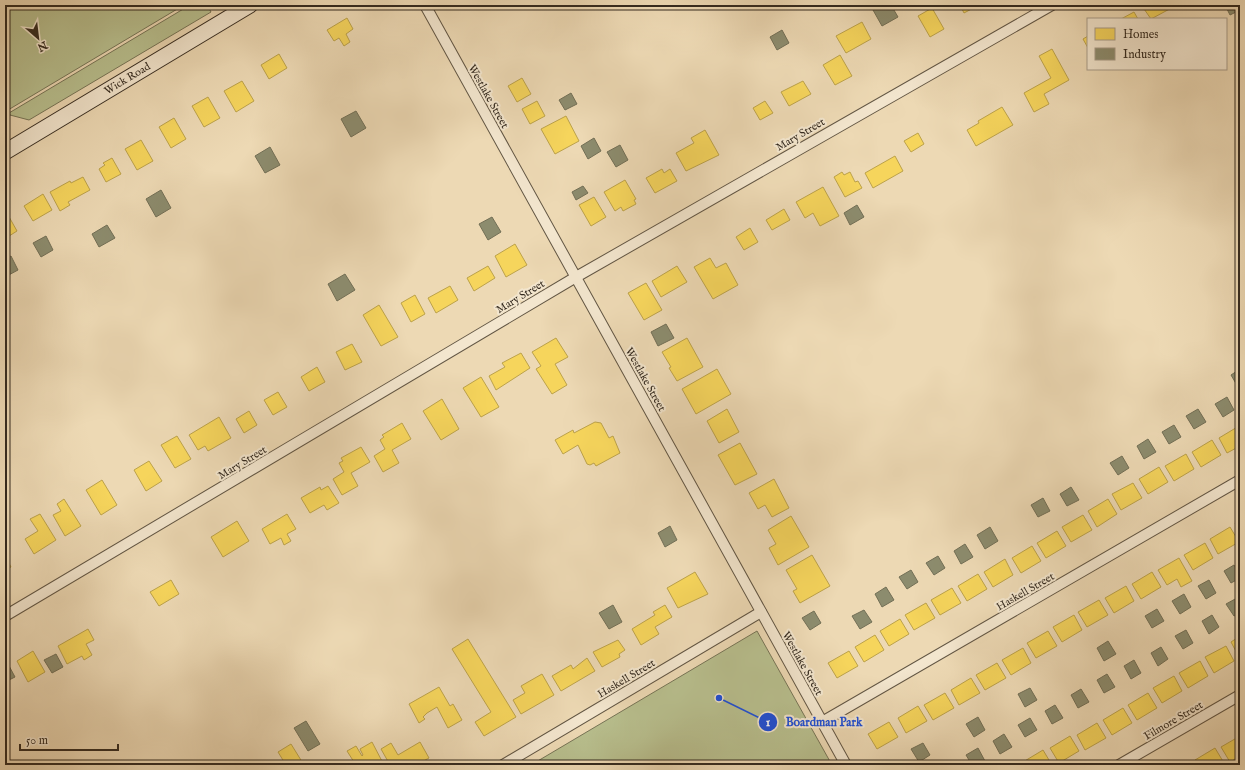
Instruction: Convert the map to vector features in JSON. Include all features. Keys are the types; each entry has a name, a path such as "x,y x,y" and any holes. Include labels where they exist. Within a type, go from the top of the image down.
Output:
{"street":[{"name":"Wick Road","path":"5,152 250,5"},
{"name":"Westlake Street","path":"425,5 846,765"},
{"name":"Mary Street","path":"5,616 576,277 1052,5"},
{"name":"Haskell Street","path":"822,722 1240,480"},
{"name":"Haskell Street","path":"503,765 761,612"},
{"name":"Filmore Street","path":"1119,765 1240,695"}],"green space":[{"path":"5,5 184,5 8,110 5,104"},
{"path":"190,5 207,5 211,12 29,120 10,115 9,113"},
{"path":"757,631 832,765 531,765"}],"building: Homes":[{"path":"960,5 979,5 964,13"},
{"path":"1177,5 1150,18 1142,6"},
{"path":"932,8 944,29 930,37 918,16"},
{"path":"1134,12 1137,18 1123,18"},
{"path":"347,18 353,29 346,34 350,42 344,46 339,38 334,41 327,30"},
{"path":"862,22 871,39 846,53 836,36"},
{"path":"1087,37 1087,46 1083,39"},
{"path":"1052,49 1069,80 1044,94 1049,104 1034,112 1024,93 1051,78 1039,56"},
{"path":"279,54 287,68 269,79 261,65"},
{"path":"840,55 852,76 835,85 823,65"},
{"path":"522,78 531,94 517,102 508,86"},
{"path":"242,81 254,101 236,112 224,91"},
{"path":"803,81 811,94 789,106 781,92"},
{"path":"208,97 220,118 204,127 192,106"},
{"path":"537,101 545,116 530,124 522,109"},
{"path":"765,101 773,113 760,120 753,108"},
{"path":"1002,107 1013,125 976,146 967,130 979,123 978,121"},
{"path":"566,116 579,141 555,154 541,129"},
{"path":"174,118 186,139 171,148 159,127"},
{"path":"705,130 719,155 686,171 676,153 694,143 691,138"},
{"path":"918,133 924,144 911,152 904,141"},
{"path":"141,140 153,161 137,170 125,149"},
{"path":"895,156 903,171 873,188 865,173"},
{"path":"112,158 121,174 106,182 99,169 105,165 103,163"},
{"path":"662,169 664,173 670,169 677,181 655,193 646,178"},
{"path":"842,172 844,175 850,172 855,182 858,181 862,188 845,197 834,177"},
{"path":"83,177 90,190 68,202 70,205 60,211 50,192 70,181 71,183"},
{"path":"625,180 636,199 634,200 636,204 623,211 621,207 615,211 604,192"},
{"path":"823,187 839,216 820,226 813,213 805,218 796,202"},
{"path":"43,194 52,210 33,221 24,206"},
{"path":"594,197 606,217 591,226 579,205"},
{"path":"784,209 790,220 772,230 766,220"},
{"path":"8,215 17,231 6,238 10,243 5,246 5,217"},
{"path":"750,228 758,242 744,250 736,237"},
{"path":"515,244 527,265 506,277 495,256"},
{"path":"710,258 716,268 726,263 738,285 713,299 694,267"},
{"path":"488,266 495,278 474,291 467,278"},
{"path":"677,266 687,282 661,297 652,281"},
{"path":"646,283 662,310 644,320 628,293"},
{"path":"450,286 458,300 436,313 428,298"},
{"path":"415,295 425,314 411,322 401,303"},
{"path":"379,305 398,337 381,346 363,315"},
{"path":"556,338 568,357 555,364 567,385 552,394 536,369 541,366 532,352"},
{"path":"687,338 703,367 677,381 662,352"},
{"path":"352,344 362,362 345,370 336,352"},
{"path":"521,353 530,368 496,390 489,376 505,367 502,363"},
{"path":"317,367 325,382 309,391 301,377"},
{"path":"717,369 731,394 696,414 682,389"},
{"path":"481,377 499,407 481,417 463,388"},
{"path":"278,392 287,407 273,415 264,400"},
{"path":"442,399 459,429 441,440 423,411"},
{"path":"727,409 739,432 719,443 707,421"},
{"path":"249,411 257,425 244,433 236,419"},
{"path":"219,417 231,438 208,451 205,446 198,450 189,435"},
{"path":"595,422 601,423 609,438 613,436 620,453 596,466 594,463 590,465 587,464 578,445 563,454 555,440 573,430 574,433"},
{"path":"402,423 411,439 392,450 399,463 383,472 374,456 385,449 380,440 384,437 382,435"},
{"path":"1239,426 1240,446 1227,453 1219,438"},
{"path":"177,436 191,459 175,468 161,445"},
{"path":"1212,440 1221,455 1201,467 1192,452"},
{"path":"740,443 757,474 735,485 718,455"},
{"path":"361,447 370,462 351,473 358,486 342,495 333,479 344,472 339,463 343,461 341,458"},
{"path":"1186,454 1194,469 1174,481 1165,466"},
{"path":"149,461 162,481 146,491 134,470"},
{"path":"1159,467 1168,482 1148,494 1139,479"},
{"path":"774,479 789,508 772,517 765,505 758,509 749,493"},
{"path":"102,480 117,505 101,515 86,490"},
{"path":"1133,483 1142,498 1121,510 1112,494"},
{"path":"328,486 339,503 327,510 324,505 310,513 301,498 320,487 321,490"},
{"path":"64,499 81,526 65,536 53,515 61,511 57,504"},
{"path":"1108,499 1117,514 1097,527 1088,511"},
{"path":"40,514 56,540 34,554 25,539 38,531 30,519"},
{"path":"287,514 296,529 287,534 291,541 284,545 281,538 270,544 262,529"},
{"path":"1083,515 1092,530 1071,542 1062,527"},
{"path":"791,516 809,547 778,565 769,548 776,544 768,530"},
{"path":"1240,520 1240,532 1235,523"},
{"path":"237,521 249,541 223,557 211,537"},
{"path":"1230,527 1239,542 1218,554 1210,539"},
{"path":"1057,531 1066,546 1046,558 1037,543"},
{"path":"1205,543 1213,558 1193,570 1184,555"},
{"path":"1032,546 1041,561 1021,573 1012,558"},
{"path":"812,555 830,586 800,603 793,591 797,589 786,570"},
{"path":"5,556 11,567 5,570"},
{"path":"1179,558 1192,581 1181,587 1177,579 1167,585 1158,570"},
{"path":"1005,559 1013,575 993,587 984,572"},
{"path":"695,572 708,594 678,608 667,588"},
{"path":"1152,572 1161,587 1141,599 1132,584"},
{"path":"978,574 987,589 967,601 958,586"},
{"path":"171,580 179,594 159,606 150,592"},
{"path":"1126,586 1134,601 1114,613 1105,598"},
{"path":"952,588 961,603 940,615 931,600"},
{"path":"1099,600 1108,615 1087,627 1078,612"},
{"path":"926,603 935,618 914,630 905,615"},
{"path":"665,605 672,617 655,627 659,634 641,645 632,629 655,615 653,612"},
{"path":"1074,615 1082,630 1062,642 1053,627"},
{"path":"900,619 909,634 889,646 880,631"},
{"path":"88,629 94,640 86,644 92,655 84,660 82,656 67,664 58,646"},
{"path":"1048,631 1057,646 1036,658 1027,643"},
{"path":"875,635 884,650 864,662 855,647"},
{"path":"1240,636 1240,656 1239,657 1231,642"},
{"path":"468,639 516,717 484,736 475,722 491,712 452,649"},
{"path":"618,640 625,650 619,654 620,657 602,667 593,652"},
{"path":"1226,646 1234,661 1214,673 1205,657"},
{"path":"1023,648 1031,663 1011,675 1002,660"},
{"path":"33,651 45,672 28,682 17,661"},
{"path":"849,651 858,666 837,678 828,663"},
{"path":"587,658 595,671 561,691 552,676 571,665 573,669"},
{"path":"1200,661 1208,676 1188,688 1179,673"},
{"path":"997,663 1006,678 985,690 976,675"},
{"path":"542,674 554,695 521,714 513,700 525,693 521,686"},
{"path":"1174,676 1182,691 1162,703 1153,688"},
{"path":"971,678 980,693 959,705 951,690"},
{"path":"439,687 450,706 453,704 462,720 448,728 437,707 427,713 423,717 425,719 419,723 409,704"},
{"path":"945,693 954,708 933,720 924,705"},
{"path":"1148,693 1157,708 1137,720 1128,705"},
{"path":"918,706 927,721 906,733 898,718"},
{"path":"1123,708 1132,723 1112,735 1103,720"},
{"path":"889,722 898,737 877,749 868,734"},
{"path":"1097,723 1106,738 1085,750 1077,735"},
{"path":"1070,736 1079,751 1059,763 1050,748"},
{"path":"1240,736 1240,756 1230,762 1221,747"},
{"path":"372,742 384,765 348,765 354,762 347,751 356,746 362,756 363,755 360,749"},
{"path":"420,742 429,758 416,765 390,765 381,749 391,743 398,755"},
{"path":"291,744 304,765 286,765 278,752"},
{"path":"1215,748 1224,763 1221,765 1197,765 1195,760"},
{"path":"1043,750 1052,765 1024,765 1023,762"}],"building: Industry":[{"path":"881,5 891,5 898,17 882,26 873,10"},
{"path":"1225,5 1240,5 1240,10 1230,15"},
{"path":"782,30 789,43 777,50 770,37"},
{"path":"571,93 577,104 565,110 559,100"},
{"path":"356,111 366,128 351,137 341,119"},
{"path":"594,138 601,151 588,159 581,146"},
{"path":"620,145 628,160 616,167 607,152"},
{"path":"270,147 280,165 265,173 255,156"},
{"path":"583,186 588,193 576,200 572,192"},
{"path":"161,190 171,208 156,217 146,199"},
{"path":"857,205 864,217 850,225 844,213"},
{"path":"492,217 501,232 488,240 479,224"},
{"path":"107,225 115,238 99,247 92,234"},
{"path":"46,236 53,250 41,257 33,243"},
{"path":"11,256 18,270 5,277 5,259"},
{"path":"345,274 355,290 337,301 328,284"},
{"path":"666,324 674,338 658,346 651,332"},
{"path":"1240,369 1240,386 1238,387 1231,375"},
{"path":"1227,397 1234,410 1223,417 1215,404"},
{"path":"1198,409 1206,422 1194,429 1186,416"},
{"path":"1174,425 1181,437 1169,444 1162,432"},
{"path":"1148,439 1156,452 1144,459 1137,446"},
{"path":"1122,456 1129,468 1118,475 1110,463"},
{"path":"1071,487 1079,500 1067,506 1060,494"},
{"path":"1043,498 1050,511 1038,517 1031,505"},
{"path":"670,526 677,540 665,547 658,533"},
{"path":"990,527 998,541 985,549 977,535"},
{"path":"965,544 973,557 961,564 954,551"},
{"path":"938,556 945,568 934,575 926,563"},
{"path":"1234,565 1240,575 1240,578 1231,583 1224,571"},
{"path":"911,570 918,582 907,589 899,577"},
{"path":"1209,580 1216,593 1206,599 1198,586"},
{"path":"886,587 894,600 882,607 875,594"},
{"path":"1184,594 1191,607 1180,614 1172,601"},
{"path":"1237,598 1240,603 1240,613 1234,616 1226,604"},
{"path":"613,605 622,622 609,629 599,613"},
{"path":"1157,609 1164,621 1152,628 1145,616"},
{"path":"864,610 872,622 860,629 852,616"},
{"path":"814,611 821,623 810,630 802,618"},
{"path":"1212,615 1219,627 1209,634 1202,621"},
{"path":"1186,630 1193,643 1183,649 1175,636"},
{"path":"1108,641 1116,654 1104,661 1097,648"},
{"path":"1161,647 1168,659 1158,666 1151,653"},
{"path":"56,654 63,667 52,673 44,660"},
{"path":"1134,660 1141,673 1131,679 1124,666"},
{"path":"8,664 15,677 5,682 5,666"},
{"path":"1107,674 1115,687 1104,693 1097,680"},
{"path":"1030,688 1037,700 1025,707 1018,694"},
{"path":"1081,689 1089,702 1078,708 1071,695"},
{"path":"1055,705 1063,718 1052,724 1045,711"},
{"path":"978,717 985,730 974,737 966,724"},
{"path":"1030,718 1037,730 1025,737 1018,725"},
{"path":"306,721 320,744 308,751 294,728"},
{"path":"1004,734 1012,747 1000,754 993,741"},
{"path":"923,743 930,755 919,762 911,749"},
{"path":"978,748 985,761 978,765 972,765 966,755"}],"place":[{"name":"Boardman Park","path":"719,698"}]}
